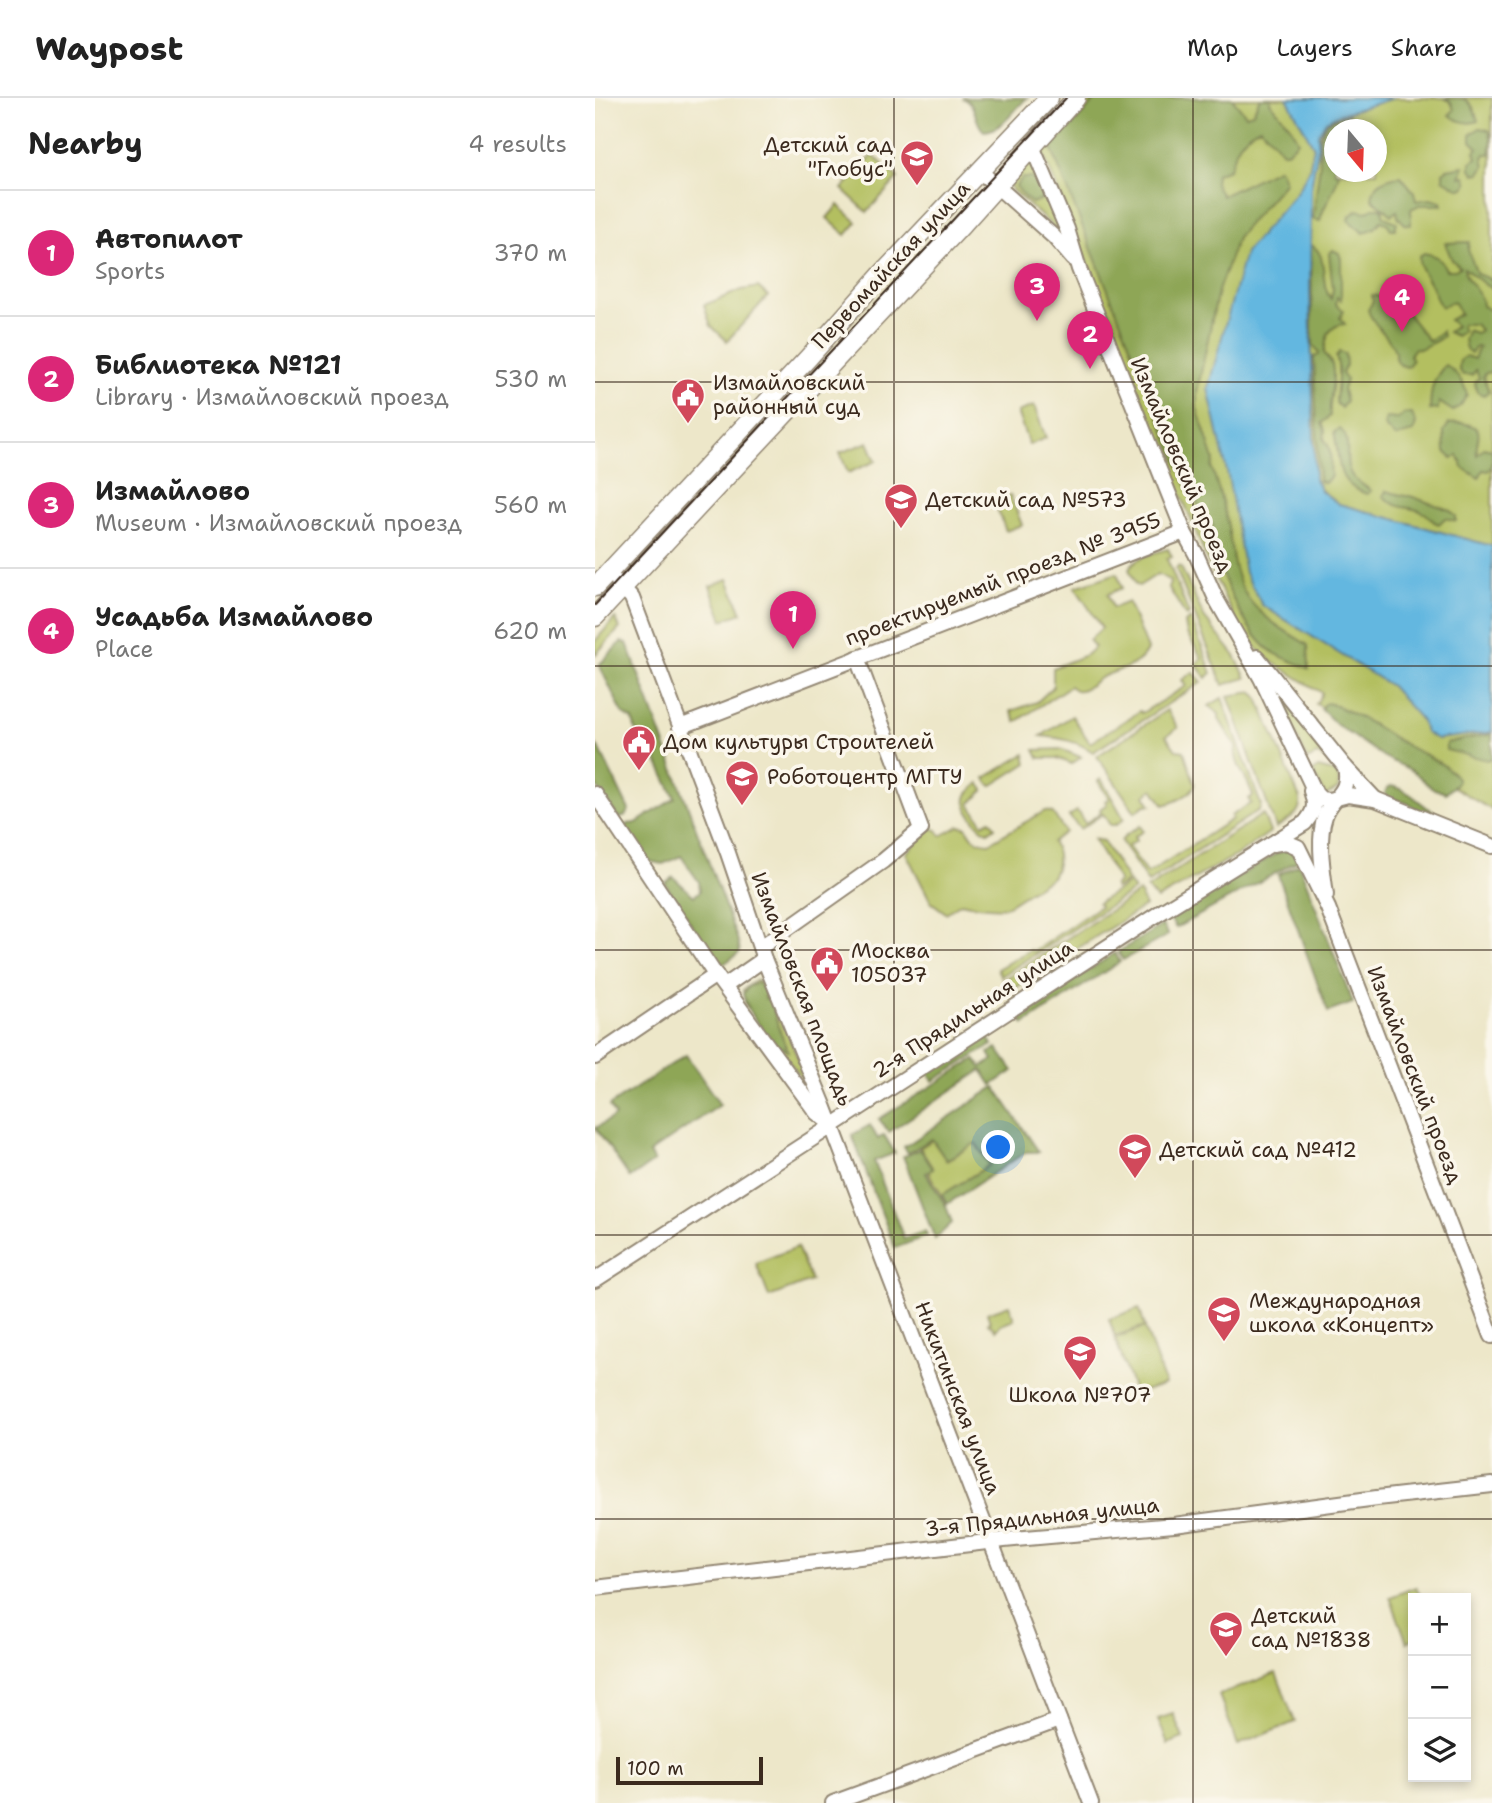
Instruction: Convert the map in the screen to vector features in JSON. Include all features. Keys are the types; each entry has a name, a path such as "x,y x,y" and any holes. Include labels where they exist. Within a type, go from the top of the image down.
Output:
{"main road":[{"name":"Первомайская улица","path":"595,587 809,357 882,274 1049,98"},
{"name":"Первомайская улица","path":"595,617 979,206 1076,98"},
{"path":"882,274 893,284 897,294"}],"street":[{"name":"Измайловский проезд","path":"1032,146 1067,229 1079,269 1184,532 1216,599 1261,678 1309,784"},
{"name":"Измайловский проезд","path":"981,172 1054,237 1079,269"},
{"name":"проектируемый проезд № 3955","path":"680,727 1184,532"},
{"name":"Измайловская площадь","path":"609,572 632,598 762,953 832,1125"},
{"name":"Измайловский проезд","path":"1216,599 1252,651 1345,767 1375,799"},
{"path":"595,1056 762,953 921,829 857,658"},
{"name":"Измайловский проезд","path":"1328,908 1322,833 1325,815 1346,786 1345,767"},
{"path":"1309,784 1321,799 1357,795 1375,799 1492,846"},
{"name":"2-я Прядильная улица","path":"595,1280 1158,914 1305,823 1314,813 1314,799 1309,784"},
{"name":"Измайловская площадь","path":"595,794 720,981 817,1113 832,1125"},
{"name":"Измайловский проезд","path":"1272,844 1286,842 1298,847 1328,908 1492,1336"},
{"name":"Никитинская улица","path":"832,1125 1091,1803"},
{"name":"3-я Прядильная улица","path":"595,1588 1174,1525 1492,1485"},
{"path":"832,1803 1059,1720"}],"green space":[{"path":"962,98 1027,98 997,127 984,131 971,104"},
{"path":"1084,98 1287,98 1314,147 1309,171 1296,193 1208,388 1262,605 1391,686 1422,721 1425,732 1437,739 1492,732 1492,810 1316,704 1322,693 1264,657 1238,625 1211,569 1043,154 1042,146"},
{"path":"1097,98 1232,98 1246,115 1253,113 1260,98 1271,98 1270,102 1290,126 1298,141 1287,152 1283,152 1260,127 1243,139 1229,169 1216,174 1215,183 1222,196 1279,168 1285,182 1238,236 1218,291 1197,392 1197,408 1214,460 1212,468 1239,581 1260,612 1308,645 1309,669 1266,647 1237,607 1209,540 1213,526 1189,492 1051,148"},
{"path":"1394,98 1492,98 1492,546 1339,504 1321,490 1315,479 1310,294 1311,187 1318,134 1324,124 1324,182 1387,182 1387,119 1330,119"},
{"path":"1444,98 1467,101 1478,121 1463,122 1449,115 1454,110 1451,102"},
{"path":"1349,114 1348,119 1335,119"},
{"path":"1324,127 1324,182 1337,182 1320,221 1313,219 1320,163 1319,140"},
{"path":"1480,128 1489,130 1491,148 1490,154 1485,154 1483,158 1485,166 1480,173 1475,174 1471,169 1471,162 1477,158 1475,151 1478,148 1471,141 1471,134"},
{"path":"873,155 898,178 867,212 842,189"},
{"path":"1027,161 1031,162 1061,230 1059,232 1009,185"},
{"path":"1464,166 1460,177 1465,176 1468,183 1464,188 1458,188 1443,179 1443,172 1447,169"},
{"path":"1401,176 1414,192 1416,201 1430,199 1441,202 1442,205 1419,205 1411,209 1411,225 1406,225 1398,217 1397,211 1391,215 1372,198 1381,182 1387,182 1391,178"},
{"path":"1022,178 1032,178 1045,193 1042,199 1032,203 1025,198 1016,186"},
{"path":"838,205 857,222 846,235 827,218"},
{"path":"1373,208 1382,208 1384,217 1397,222 1395,229 1381,221 1375,228 1364,233 1349,221 1350,216 1357,210 1366,212"},
{"path":"1469,242 1468,250 1477,274 1492,280 1492,288 1464,268 1482,306 1492,311 1492,372 1483,377 1489,391 1484,395 1477,392 1475,383 1479,378 1476,370 1472,375 1463,375 1459,369 1460,360 1466,356 1474,359 1479,347 1471,353 1466,349 1464,339 1468,330 1476,334 1480,330 1475,324 1462,324 1464,331 1456,336 1448,332 1456,326 1449,320 1460,314 1453,301 1442,307 1419,261 1419,256 1428,254 1440,260 1446,270 1455,270 1460,267 1452,260 1445,243"},
{"path":"1311,245 1320,255 1325,285 1331,299 1333,289 1329,254 1333,250 1339,253 1341,300 1337,297 1336,304 1344,311 1340,318 1345,324 1331,330 1324,353 1333,367 1330,416 1322,423 1325,430 1324,439 1331,457 1331,476 1325,483 1319,481 1314,357 1319,355 1319,352 1313,345"},
{"path":"1393,280 1405,286 1388,300 1400,315 1405,311 1429,341 1442,331 1443,336 1420,349 1415,348 1410,355 1412,361 1407,367 1398,363 1391,344 1368,310 1373,301 1372,295 1385,301 1386,295 1382,288 1386,281"},
{"path":"758,287 768,296 727,341 711,326 704,305 742,290"},
{"path":"1339,352 1345,354 1346,365 1342,373 1346,380 1343,390 1346,402 1341,408 1336,403 1336,357"},
{"path":"1445,365 1459,378 1467,395 1453,411 1439,402 1438,409 1430,410 1433,386"},
{"path":"1034,406 1046,438 1029,445 1017,412"},
{"path":"1404,414 1412,414 1416,424 1413,432 1395,437 1384,426 1386,418 1398,419"},
{"path":"1461,423 1478,431 1477,455 1484,448 1492,450 1492,466 1488,471 1483,470 1479,478 1463,468 1458,455 1453,459 1445,452 1444,431 1449,424"},
{"path":"1340,429 1346,439 1350,471 1355,479 1371,491 1367,494 1348,484 1340,470 1334,432"},
{"path":"868,442 876,461 848,473 840,453"},
{"path":"1386,491 1450,510 1456,516 1456,521 1445,518 1439,524 1436,523 1420,511 1400,507 1389,501 1383,496"},
{"path":"1010,495 1022,525 1006,531 994,501"},
{"path":"1168,549 1172,557 1167,559 1189,614 1186,616 1169,588 1170,581 1158,574 1139,586 1129,569 1141,558"},
{"path":"1181,567 1204,617 1235,656 1246,678 1223,685 1176,569"},
{"path":"1117,573 1122,588 1108,594 1113,608 1128,602 1147,650 1143,656 1132,665 1100,678 1088,687 1076,690 1070,686 1016,722 1011,711 1037,702 1053,687 1053,668 1086,655 1095,647 1089,640 1102,628 1075,587"},
{"path":"728,579 742,613 723,620 710,586"},
{"path":"615,618 620,628 595,655 595,641"},
{"path":"1191,619 1212,673 1206,678 1196,664 1202,658 1187,634 1185,623"},
{"path":"621,642 627,643 738,941 740,952 725,963 718,962 712,956 665,883 673,877 694,896 700,891 699,882 681,856 663,864 647,861 625,827 675,798 655,752 640,738 633,720 623,714 599,665"},
{"path":"1193,672 1202,682 1093,752 1068,741 1041,736 1072,716 1090,743 1186,686 1182,680"},
{"path":"1252,692 1257,696 1300,799 1296,813 1276,828 1228,696"},
{"path":"1222,698 1261,805 1259,810 1148,883 1121,841 1126,835 1140,826 1143,831 1134,837 1136,841 1128,846 1147,874 1232,819 1231,816 1251,803 1248,799 1253,796 1239,766 1236,747 1219,719 1219,714 1209,706"},
{"path":"1284,702 1331,759 1317,755 1307,760 1282,703"},
{"path":"1328,703 1359,717 1440,763 1452,772 1457,783 1446,793 1432,788 1413,771 1384,757 1337,725 1321,709"},
{"path":"1167,710 1178,728 1166,736 1176,750 1184,751 1195,785 1185,795 1164,805 1153,789 1145,795 1151,805 1145,805 1135,812 1097,756"},
{"path":"1492,734 1492,758 1487,760 1446,750 1446,743"},
{"path":"595,744 629,810 619,819 595,784"},
{"path":"1060,749 1081,757 1072,764 1057,758 1039,758 1035,750"},
{"path":"1025,754 1027,763 991,786 985,778"},
{"path":"1318,768 1337,773 1338,789 1325,796 1313,772"},
{"path":"1101,779 1124,819 1116,825 1110,825 1103,814 1080,829 1069,816 1077,811 1085,823 1101,813 1100,809 1107,804 1105,801 1109,799 1098,781"},
{"path":"979,783 984,790 970,804 983,824 990,820 995,827 988,832 975,822 966,805 967,795"},
{"path":"1392,786 1406,792 1445,819 1434,819 1407,803 1388,798 1385,793 1387,788"},
{"path":"1045,811 1053,813 1065,832 1052,842 1057,859 1052,877 1005,907 961,903 946,913 931,902 906,853 931,828 937,830 941,836 959,826 966,827 975,839 989,843"},
{"path":"1263,814 1270,832 1239,854 1157,899 1147,889"},
{"path":"1093,839 1103,841 1128,881 1115,889 1114,886 1119,881"},
{"path":"1290,849 1299,860 1176,928 1170,919 1277,853"},
{"path":"1299,864 1353,1003 1328,1012 1278,875"},
{"path":"1129,883 1134,890 1001,976 997,969 1030,950 1034,951"},
{"path":"1139,892 1145,906 1050,963 1011,991 1003,980"},
{"path":"1162,925 1168,935 1123,960 1118,952"},
{"path":"1115,953 1120,962 1024,1024 1019,1016"},
{"path":"756,980 762,981 766,986 809,1088 745,1004 743,990"},
{"path":"758,983 764,990 765,998 771,1001 788,1051 767,1035 746,1002 743,994 749,986"},
{"path":"987,1036 992,1045 933,1081 928,1073"},
{"path":"997,1048 1013,1071 992,1085 982,1070 889,1132 879,1119 975,1059 981,1067 993,1060 989,1053"},
{"path":"686,1055 720,1105 649,1153 654,1162 630,1178 596,1128 615,1116 609,1106"},
{"path":"995,1087 1039,1152 1026,1152 947,1204 942,1195 990,1165 976,1143 946,1160 932,1139 908,1153 904,1147"},
{"path":"870,1125 878,1139 884,1135 895,1153 874,1161 904,1239 925,1231 927,1236 895,1248 852,1135"},
{"path":"932,1140 947,1161 975,1143 989,1165 942,1195 928,1172 933,1169 920,1148"},
{"path":"920,1149 933,1169 926,1173 946,1206 952,1223 935,1239 903,1156"},
{"path":"797,1247 811,1281 769,1297 756,1263"},
{"path":"1009,1305 1014,1319 1001,1324 996,1330 988,1323 987,1313"},
{"path":"1139,1308 1145,1326 1115,1336 1109,1319"},
{"path":"1145,1327 1165,1384 1135,1394 1115,1338"},
{"path":"1416,1587 1419,1593 1408,1593 1407,1642 1390,1597"},
{"path":"1276,1673 1295,1722 1238,1745 1219,1695"},
{"path":"1173,1714 1183,1738 1168,1744 1158,1719"}],"water":[{"path":"1287,98 1394,98 1324,119 1318,134 1311,187 1310,294 1315,479 1321,491 1339,504 1492,546 1492,732 1437,739 1425,732 1422,721 1391,686 1262,605 1245,573 1228,476 1208,388 1245,253 1296,193 1309,171 1314,147"}],"tram line":[{"path":"595,605 1066,98"}],"place":[{"name":"Детский сад \"Глобус\"","path":"917,187"},
{"name":"Измайлово","path":"1037,321"},
{"name":"Усадьба Измайлово","path":"1402,332"},
{"name":"Библиотека №121","path":"1090,369"},
{"name":"Измайловский районный суд","path":"688,425"},
{"name":"Детский сад №573","path":"901,530"},
{"name":"Автопилот","path":"793,649"},
{"name":"Дом культуры Строителей","path":"639,772"},
{"name":"Роботоцентр МГТУ","path":"742,807"},
{"name":"Москва 105037","path":"827,993"},
{"name":"Детский сад №412","path":"1135,1180"},
{"name":"Международная школа «Концепт»","path":"1224,1343"},
{"name":"Школа №707","path":"1080,1382"},
{"name":"Детский сад №1838","path":"1226,1658"}]}
